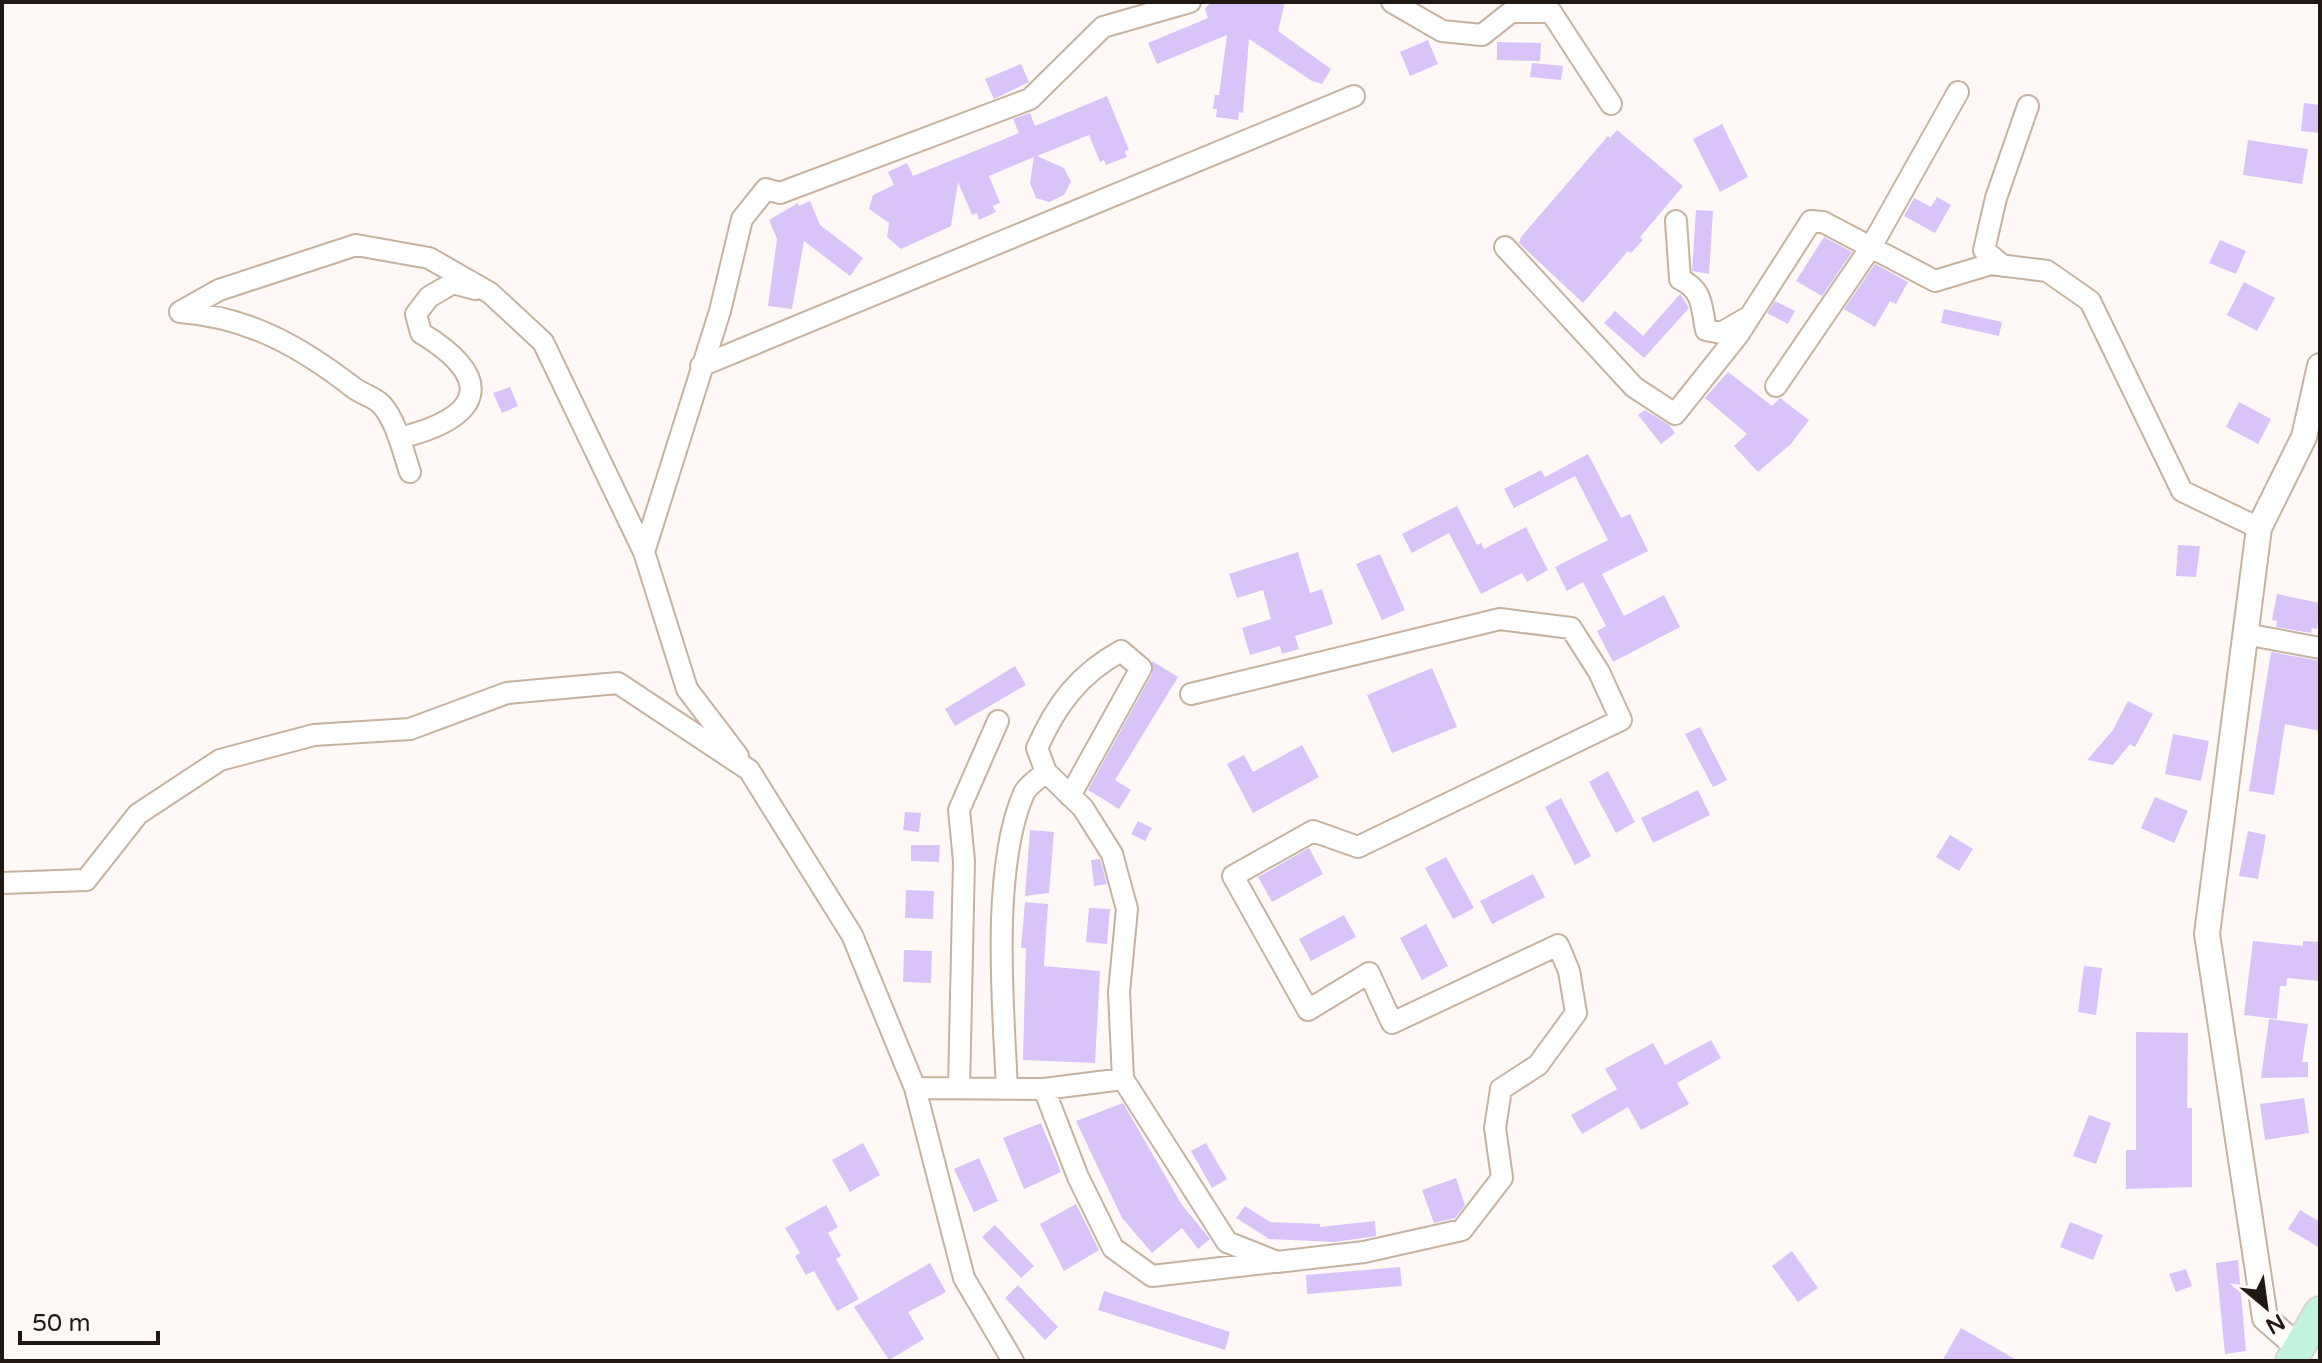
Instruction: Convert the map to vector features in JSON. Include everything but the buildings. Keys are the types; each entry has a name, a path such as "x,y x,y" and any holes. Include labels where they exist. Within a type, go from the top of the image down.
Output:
{"main road":[{"path":"2303,1354 2320,1312"}],"street":[{"path":"644,552 720,311 742,219 766,189 780,193 1030,99 1103,27 1190,2"},
{"path":"1392,2 1442,31 1482,35 1511,12 1558,7 1611,104"},
{"path":"1776,386 1871,247 1958,92"},
{"path":"701,366 1354,96"},
{"path":"2003,266 1984,250 1996,198 2028,106"},
{"path":"1676,221 1680,279 1692,285 1703,300 1706,330 1721,333 1752,315"},
{"path":"1505,247 1634,387 1675,414 1752,315 1811,221 1823,222 1935,281 1991,264 2047,271 2090,301 2182,491 2259,528"},
{"path":"410,472 399,438 381,403 268,331 211,314 180,312 219,290 356,245 429,258 490,293 543,342 644,552 687,689 749,770 852,935 915,1088 964,1278 1013,1361"},
{"path":"399,438 434,430 457,418 468,399 469,380 458,359 421,333 416,314 429,297 453,283 490,293"},
{"path":"2303,1354 2265,1318 2207,934 2259,528 2312,439 2320,366"},
{"path":"1044,1089 1078,1177 1113,1248 1152,1276 1364,1252 1462,1230 1502,1178 1495,1128 1501,1089 1538,1065 1576,1013 1569,971 1558,945 1392,1023 1369,973 1308,1010 1233,876 1313,831 1358,847 1621,720 1599,672 1571,628 1500,619 1191,694"},
{"path":"2245,634 2320,648"},
{"path":"1070,796 1141,668 1121,651 1093,667 1054,709 1037,748 1046,772 1070,796 1083,808 1112,854 1127,909 1119,992 1123,1079 1227,1242 1277,1262"},
{"path":"2,883 86,880 138,814 220,760 314,735 410,729 507,693 618,683 749,770"},
{"path":"959,1088 964,861 959,810 998,721"},
{"path":"1007,1088 1003,986 1007,851 1025,790 1046,772"},
{"path":"915,1088 1044,1089 1123,1079"}]}
